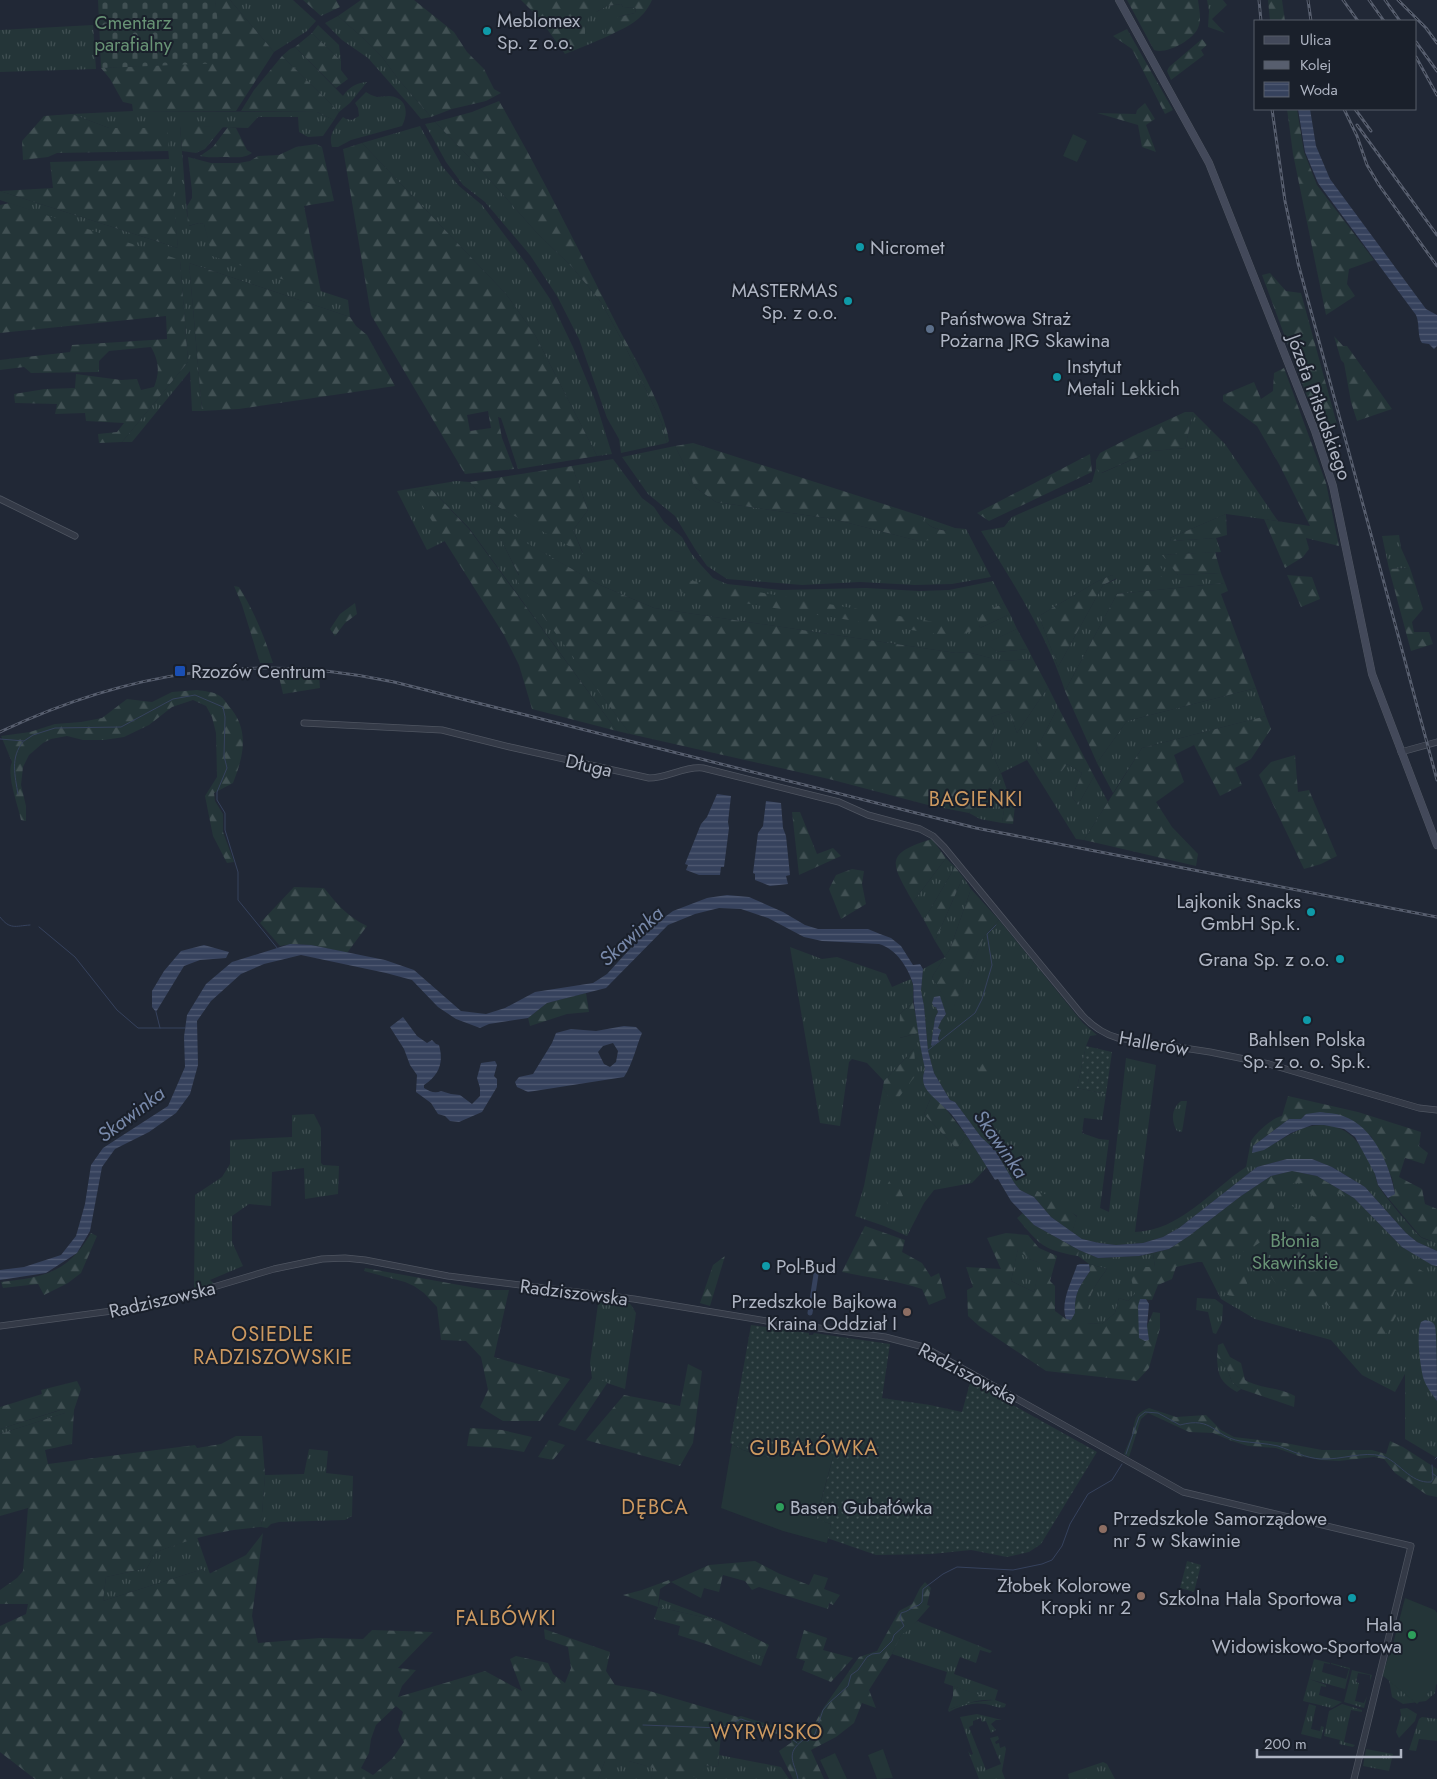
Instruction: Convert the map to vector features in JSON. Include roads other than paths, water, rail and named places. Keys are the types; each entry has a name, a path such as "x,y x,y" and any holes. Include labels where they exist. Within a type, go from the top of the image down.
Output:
{"main road":[{"name":"Józefa Piłsudskiego","path":"1119,0 1212,168 1315,431 1333,486 1370,668 1437,845"}],"street":[{"path":"0,499 75,536"},
{"name":"Długa","path":"304,723 442,730 504,746 649,778 662,777 686,769 703,768 824,797 868,815"},
{"path":"1401,752 1437,742"},
{"name":"Hallerów","path":"868,815 910,825 934,837 1082,1015 1105,1034 1118,1038 1210,1052 1270,1064 1419,1108 1437,1110"},
{"name":"Radziszowska","path":"0,1326 134,1308 176,1300 280,1268 322,1259 358,1259 441,1276 642,1300 904,1341 924,1347 1183,1492 1411,1546 1354,1779"}],"water":[{"path":"1298,110 1310,110 1316,146 1330,179 1426,309 1437,315 1437,346 1434,349 1429,344 1422,343 1416,315 1318,183 1305,152"},
{"path":"717,794 731,796 724,867 721,867 720,875 699,875 686,870 688,865 685,864 701,824 707,817"},
{"path":"766,801 781,803 790,875 786,876 788,884 770,886 755,880 755,874 753,873 758,833 763,826"},
{"path":"727,895 749,897 783,912 805,925 818,929 868,929 891,938 901,946 913,965 920,964 923,969 921,991 928,1051 934,1073 950,1100 955,1102 981,1137 995,1150 1020,1190 1034,1197 1051,1217 1082,1239 1116,1245 1143,1243 1163,1237 1179,1228 1257,1167 1287,1159 1312,1159 1332,1167 1365,1187 1406,1233 1417,1242 1437,1251 1437,1266 1432,1265 1402,1247 1354,1198 1317,1176 1292,1171 1271,1176 1169,1249 1139,1256 1098,1258 1079,1250 1034,1225 1011,1201 998,1179 995,1180 952,1115 925,1087 923,1078 925,1069 916,1019 913,984 905,965 896,954 879,944 822,941 804,937 768,918 741,909 719,908 695,914 668,925 606,988 547,1003 528,1018 489,1024 480,1028 456,1019 438,1007 412,980 386,973 301,955 264,964 241,974 211,1001 197,1021 198,1065 190,1094 176,1113 149,1132 115,1149 102,1167 90,1231 77,1253 46,1273 0,1280 0,1270 24,1267 61,1255 76,1236 85,1204 91,1165 103,1148 168,1106 185,1067 184,1037 187,1015 206,984 232,962 290,944 311,945 385,960 414,970 461,1011 486,1014 505,1008 535,992 593,983 607,974 648,929 673,911 707,898"},
{"path":"204,945 229,952 226,958 200,960 184,966 156,1012 152,1007 152,991 164,971 181,951"},
{"path":"940,996 946,1014 938,1028 941,1030 938,1038 939,1042 932,1046 935,1018 938,1012 932,1003 934,997"},
{"path":"403,1017 417,1036 427,1043 432,1040 439,1045 441,1057 439,1068 437,1073 424,1085 424,1088 428,1090 460,1095 472,1104 480,1096 477,1078 481,1063 495,1061 497,1065 494,1076 497,1079 497,1087 482,1112 459,1122 450,1121 445,1116 438,1114 431,1103 416,1092 417,1075 390,1027"},
{"path":"624,1026 636,1027 642,1033 624,1077 528,1092 517,1087 515,1082 519,1077 533,1074 556,1033 571,1029 596,1031","holes":["613,1043 618,1051 616,1062 610,1067 604,1064 598,1052 603,1046"]},
{"path":"1320,1112 1343,1116 1363,1128 1371,1137 1384,1159 1395,1194 1388,1198 1378,1185 1375,1174 1355,1137 1344,1129 1312,1125 1291,1133 1264,1150 1252,1153 1253,1146 1289,1119 1301,1119 1306,1114"},
{"path":"1089,1264 1090,1271 1078,1291 1075,1301 1075,1313 1071,1320 1066,1319 1064,1306 1077,1265"},
{"path":"1140,1299 1146,1299 1149,1304 1147,1326 1149,1340 1145,1341 1139,1338 1138,1306"},
{"path":"1425,1320 1432,1322 1435,1326 1437,1401 1425,1383 1421,1365 1419,1334 1421,1322"}],"waterway":[{"path":"0,739 24,741 33,735 55,728 121,727 173,699 195,695 223,707 225,717 224,756 227,768 217,792 217,800 225,813 225,830 238,872 238,900 278,949"},
{"path":"18,794 15,760 16,754 23,742"},
{"path":"0,917 10,926 30,925"},
{"path":"927,1051 975,1013 982,999 992,965 987,934 996,925"},
{"path":"39,927 75,957 117,1010 138,1028 185,1028"},
{"path":"156,1012 160,1028"},
{"path":"810,1313 817,1268"},
{"path":"1126,1454 1139,1417 1145,1412 1158,1413 1180,1425 1200,1423 1231,1439 1278,1446 1304,1456 1321,1459 1367,1454 1382,1456 1388,1458 1410,1476 1424,1482 1431,1482 1433,1479 1432,1465"},
{"path":"798,1779 792,1758 794,1749 803,1740 808,1741 815,1734 823,1710 848,1686 851,1675 858,1670 867,1657 880,1653 892,1641 894,1635 904,1626 900,1618 901,1613 922,1602 923,1589 943,1574 957,1567 1013,1570 1052,1560 1062,1546 1070,1524 1088,1494 1112,1480 1122,1464"},
{"path":"1432,1473 1437,1477"},
{"path":"643,1725 721,1728 741,1719 787,1735 797,1743"}],"railway":[{"path":"1259,0 1261,20"},
{"path":"1308,0 1311,20"},
{"path":"1343,0 1357,20"},
{"path":"1369,0 1383,20"},
{"path":"1385,0 1399,20"},
{"path":"1398,0 1426,28 1437,43"},
{"path":"1417,43 1437,71"},
{"path":"1417,59 1437,95"},
{"path":"1272,110 1285,201 1298,263 1437,780"},
{"path":"1344,110 1357,136 1367,165 1379,185 1437,266"},
{"path":"1356,110 1371,131"},
{"path":"1357,125 1437,235"},
{"path":"0,732 48,711 96,694 144,681 192,673 242,669 291,669 342,673 394,682 976,828 1437,917"}],"place":[{"name":"Meblomex Sp. z o.o.","path":"487,31"},
{"name":"Nicromet","path":"860,247"},
{"name":"MASTERMAS Sp. z o.o.","path":"848,301"},
{"name":"Państwowa Straż Pożarna JRG Skawina","path":"930,329"},
{"name":"Instytut Metali Lekkich","path":"1057,377"},
{"name":"Rzozów Centrum","path":"180,671"},
{"name":"Lajkonik Snacks GmbH Sp.k.","path":"1311,912"},
{"name":"Grana Sp. z o.o.","path":"1340,959"},
{"name":"Bahlsen Polska Sp. z o. o. Sp.k.","path":"1307,1020"},
{"name":"Pol-Bud","path":"766,1266"},
{"name":"Przedszkole Bajkowa Kraina Oddział I","path":"907,1312"},
{"name":"Basen Gubałówka","path":"780,1507"},
{"name":"Przedszkole Samorządowe nr 5 w Skawinie","path":"1103,1529"},
{"name":"Żłobek Kolorowe Kropki nr 2","path":"1141,1596"},
{"name":"Szkolna Hala Sportowa","path":"1352,1598"},
{"name":"Hala Widowiskowo-Sportowa","path":"1412,1635"}],"district":[{"name":"BAGIENKI","path":"976,799"},
{"name":"OSIEDLE RADZISZOWSKIE","path":"273,1346"},
{"name":"GUBAŁÓWKA","path":"814,1448"},
{"name":"DĘBCA","path":"655,1507"},
{"name":"FALBÓWKI","path":"506,1618"},
{"name":"WYRWISKO","path":"767,1732"}],"park label":[{"name":"Cmentarz parafialny","path":"133,33"},
{"name":"Błonia Skawińskie","path":"1295,1251"}],"water label":[{"name":"Skawinka","path":"631,936"},
{"name":"Skawinka","path":"131,1114"},
{"name":"Skawinka","path":"1001,1144"}]}
